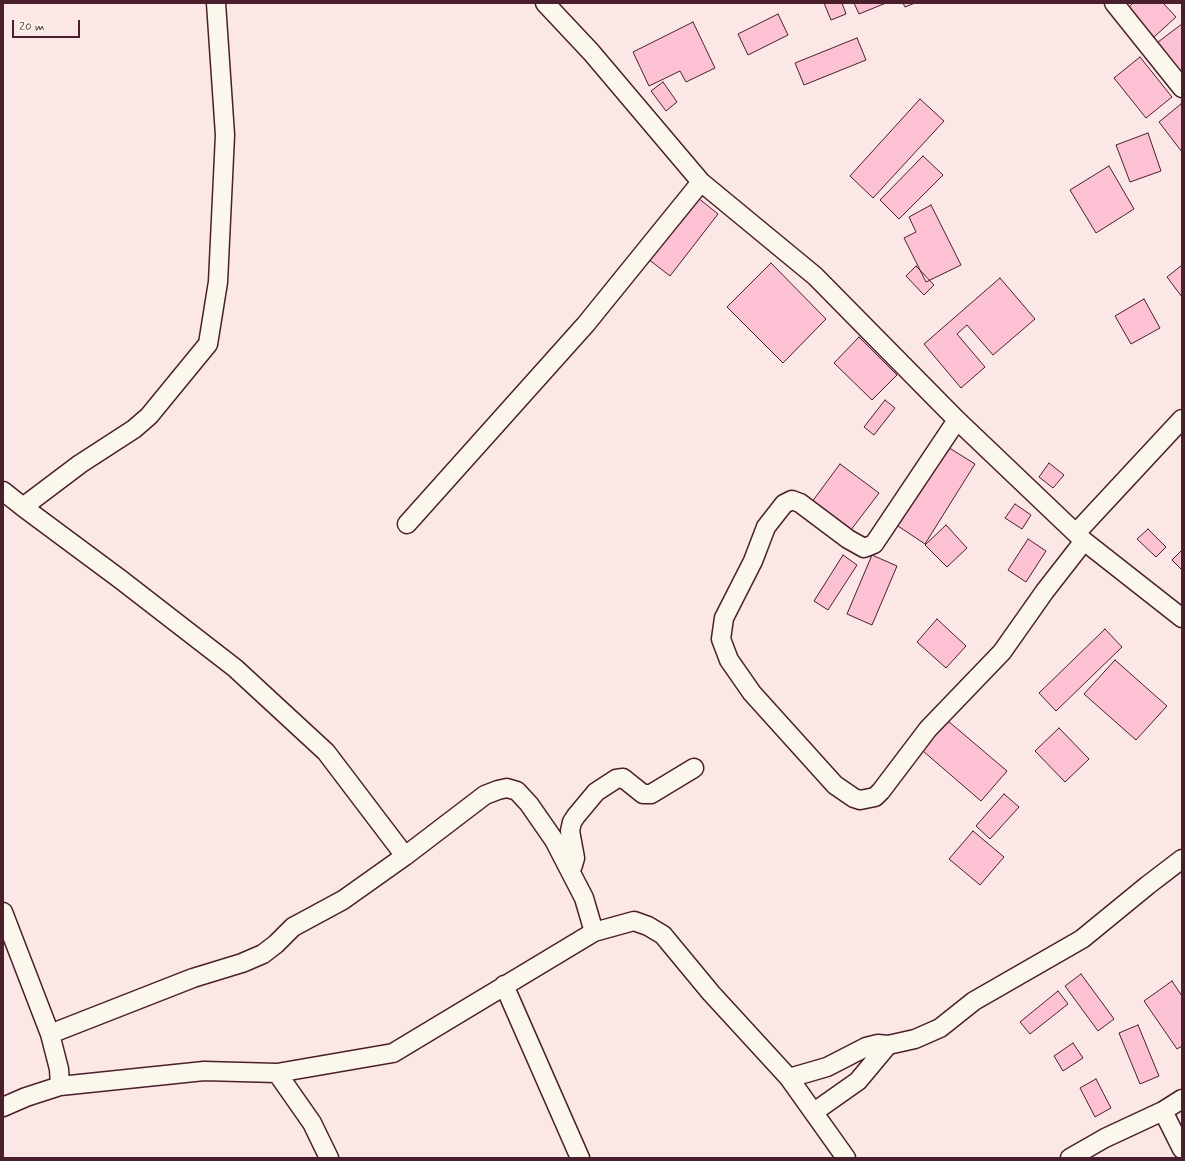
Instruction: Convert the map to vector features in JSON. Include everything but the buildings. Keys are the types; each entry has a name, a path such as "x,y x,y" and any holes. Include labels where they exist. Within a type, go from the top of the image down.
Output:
{"street":[{"path":"23,507 80,464 134,429 150,416 208,344 218,282 225,135 216,3"},
{"path":"545,3 591,52 701,182 815,276 957,420 1080,537 1182,618"},
{"path":"1114,3 1182,88"},
{"path":"406,524 586,324 701,182"},
{"path":"957,420 874,544 864,548 848,539 800,503 792,500 784,504 766,527 753,561 724,618 721,640 729,660 752,694 835,785 854,798 860,800 874,796 881,791 928,729 945,710 975,682 1002,652 1045,591 1080,537 1182,419"},
{"path":"3,491 235,668 326,752 405,856"},
{"path":"570,870 575,858 570,831 572,822 596,792 616,779 623,778 643,794 651,794 694,768"},
{"path":"50,1034 193,978 242,963 263,954 276,944 293,927 343,900 405,856 485,795 507,788 517,791 529,804 554,840 584,898 594,932"},
{"path":"789,1078 827,1067 866,1047 878,1044 888,1045 915,1039 940,1028 974,1002 1082,939 1182,859"},
{"path":"3,912 50,1034 59,1068 60,1086"},
{"path":"3,1107 26,1097 60,1086 204,1071 277,1073 393,1053 594,932 634,921 648,926 663,935 711,993 789,1078 846,1158"},
{"path":"504,985 580,1158"},
{"path":"814,1112 858,1082 888,1045"},
{"path":"277,1073 312,1124 330,1158"},
{"path":"1070,1158 1105,1138 1163,1111 1182,1099"},
{"path":"1163,1111 1182,1149"}]}
